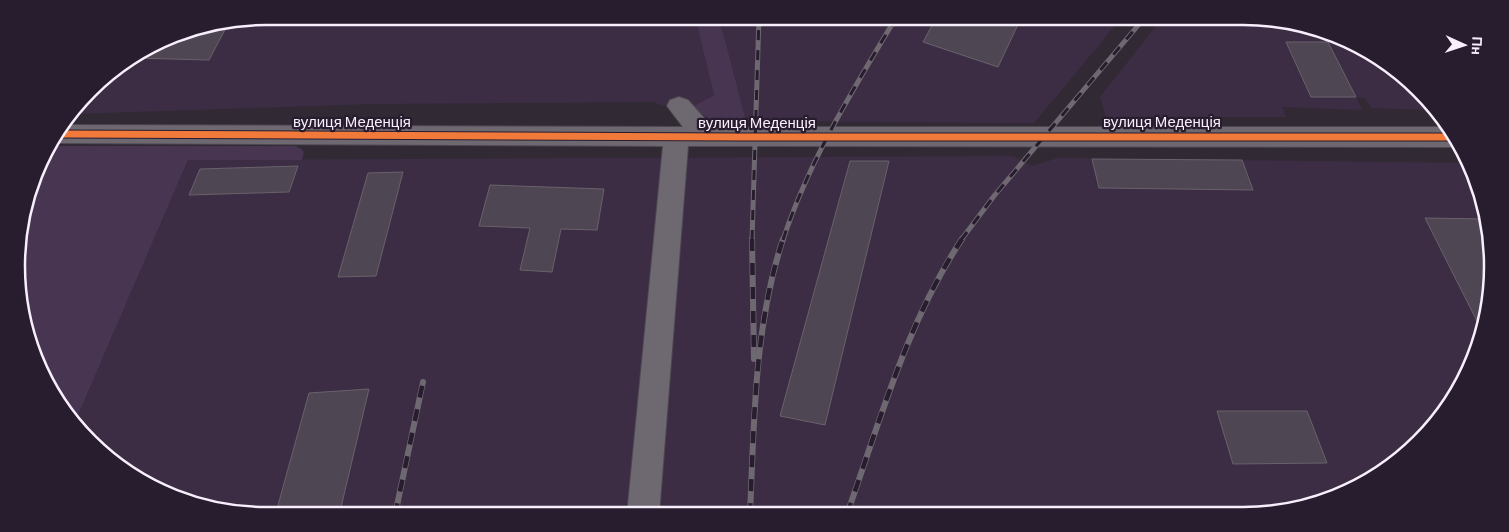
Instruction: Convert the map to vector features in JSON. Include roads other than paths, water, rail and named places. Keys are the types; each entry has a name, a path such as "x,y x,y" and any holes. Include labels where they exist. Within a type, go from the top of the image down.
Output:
{"street":[{"path":"679,106 706,137"},
{"name":"вулиця Меденція","path":"65,134 676,137 1446,137"},
{"path":"644,507 676,137"}],"railway":[{"path":"752,240 759,25"},
{"path":"783,240 819,153 849,97 892,25"},
{"path":"961,240 994,196 1138,25"},
{"path":"750,507 757,376 761,341 773,272 783,239"},
{"path":"849,507 883,408 910,338 925,304 962,239"},
{"path":"752,240 754,359"},
{"path":"397,507 423,382"}]}
